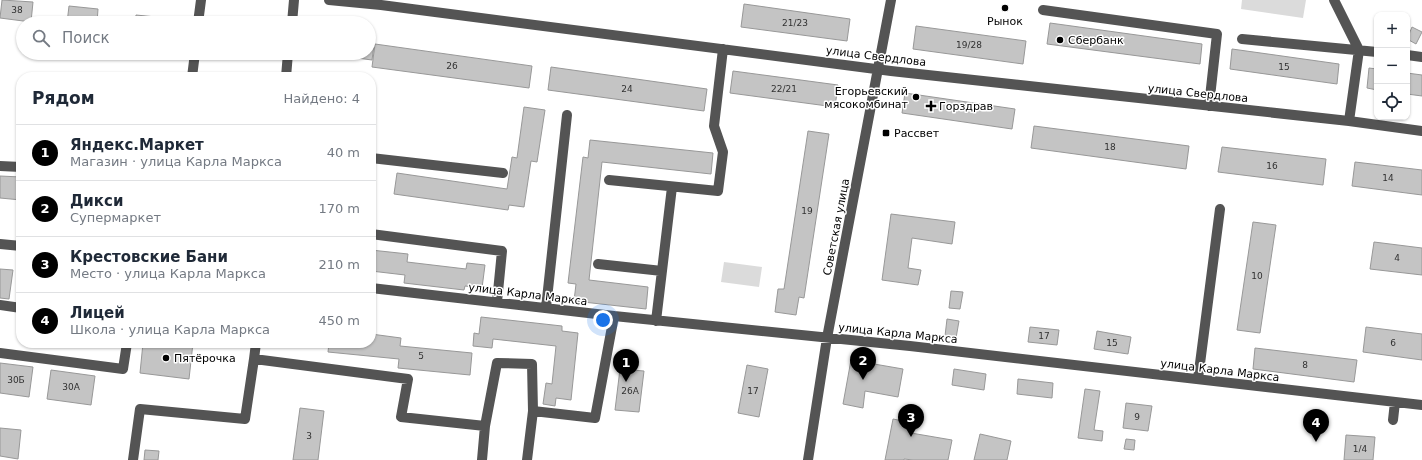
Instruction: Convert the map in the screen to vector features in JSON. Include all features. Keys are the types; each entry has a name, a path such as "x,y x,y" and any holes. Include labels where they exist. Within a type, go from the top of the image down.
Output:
{"street":[{"path":"199,16 201,0"},
{"path":"293,16 294,0"},
{"name":"улица Свердлова","path":"329,0 381,5 879,69 1349,121 1422,131"},
{"name":"Советская улица","path":"808,460 827,338 891,0"},
{"path":"1334,0 1359,50 1349,121"},
{"path":"1043,10 1217,34 1209,106"},
{"path":"1242,39 1374,52"},
{"path":"609,180 718,191 723,152 714,126 723,49"},
{"path":"1410,55 1422,57"},
{"path":"193,72 194,60"},
{"path":"286,72 287,60"},
{"path":"546,308 567,115"},
{"path":"376,159 502,173"},
{"path":"0,166 16,167"},
{"path":"656,320 672,187"},
{"path":"1198,379 1220,209"},
{"path":"376,235 502,251 497,302"},
{"path":"0,244 16,246"},
{"path":"598,264 662,271"},
{"name":"улица Карла Маркса","path":"376,289 614,316 910,346 1422,405"},
{"path":"0,305 16,307"},
{"path":"533,411 595,418 614,316"},
{"path":"0,353 123,369 126,348"},
{"path":"133,460 140,409 245,419 255,348"},
{"path":"254,359 408,379 402,418 485,426"},
{"path":"482,460 485,426 497,363 532,364 533,411 527,460"},
{"path":"1393,420 1395,402"}],"shaded area":[{"path":"1242,0 1306,0 1303,18 1241,9"},
{"path":"724,262 762,267 759,287 721,282"}],"building":[{"path":"2,0 33,2 32,16 16,16 16,20 0,18"},
{"path":"744,4 850,19 847,41 741,27"},
{"path":"69,6 98,9 98,16 68,16"},
{"path":"1050,23 1202,44 1200,64 1047,44"},
{"path":"916,26 1026,41 1023,64 913,49"},
{"path":"1412,27 1422,32 1416,44 1410,41 1410,32"},
{"path":"376,44 532,66 529,88 372,67 373,60 376,60"},
{"path":"1232,49 1339,64 1337,84 1230,69"},
{"path":"551,67 707,89 704,111 548,90"},
{"path":"1369,68 1374,69 1374,89 1367,88"},
{"path":"733,71 838,85 835,107 730,93"},
{"path":"1410,73 1422,75 1422,96 1410,94"},
{"path":"905,93 1015,109 1012,129 902,113"},
{"path":"524,107 545,110 537,162 531,161 524,207 509,205 508,210 394,194 397,173 507,189 512,157 517,158"},
{"path":"1034,126 1189,146 1186,169 1031,148"},
{"path":"808,131 829,134 804,298 799,297 796,315 775,312 778,289 784,289"},
{"path":"590,140 713,153 711,174 602,162 589,280 648,287 646,309 574,301 576,284 568,283 583,157 588,158"},
{"path":"1222,147 1326,159 1323,185 1218,172"},
{"path":"1355,162 1422,170 1422,195 1352,186"},
{"path":"0,176 16,177 16,200 0,198"},
{"path":"891,214 955,222 952,244 912,238 908,268 921,270 918,285 882,280"},
{"path":"1253,222 1276,225 1260,333 1237,330"},
{"path":"1374,242 1422,248 1422,275 1370,269"},
{"path":"376,251 408,254 407,262 466,269 467,263 485,265 482,288 465,286 464,290 404,283 405,275 376,272"},
{"path":"0,269 13,270 9,299 0,298"},
{"path":"951,291 963,292 960,309 949,308"},
{"path":"481,317 562,326 562,331 578,333 571,400 556,398 555,406 543,404 546,383 552,384 556,346 493,339 492,348 473,346 474,333 479,334"},
{"path":"947,319 959,321 956,338 945,336"},
{"path":"1030,327 1059,330 1057,345 1028,342"},
{"path":"1366,327 1422,334 1422,360 1363,352"},
{"path":"1097,331 1131,337 1128,354 1094,349"},
{"path":"376,335 401,338 400,346 472,353 470,375 398,368 399,359 328,352 328,348 376,348"},
{"name":"Пятёрочка","path":"142,348 192,348 189,379 140,373"},
{"path":"1255,348 1357,360 1354,382 1253,369"},
{"path":"851,360 903,369 898,397 865,391 863,408 843,404"},
{"path":"0,363 33,367 29,397 0,393"},
{"path":"747,365 768,369 759,417 738,413"},
{"path":"620,369 644,371 639,412 615,410"},
{"path":"954,369 986,374 984,390 952,385"},
{"path":"51,370 95,376 91,405 47,399"},
{"path":"1018,379 1053,383 1052,398 1017,394"},
{"path":"1085,389 1100,391 1094,430 1103,431 1102,441 1078,438"},
{"path":"1126,403 1152,406 1148,431 1123,428"},
{"path":"300,408 324,411 318,460 293,460"},
{"path":"893,419 913,423 911,433 952,440 948,460 885,460"},
{"path":"0,428 21,430 18,459 0,456"},
{"path":"980,434 1011,441 1007,460 974,460"},
{"path":"1346,435 1375,437 1373,460 1344,460"},
{"path":"1126,439 1135,440 1134,450 1124,449"},
{"path":"145,450 159,451 158,460 144,460"}],"place":[{"name":"Рынок","path":"1005,8"},
{"name":"Сбербанк","path":"1060,40"},
{"name":"Егорьевский мясокомбинат","path":"916,97"},
{"name":"Горздрав","path":"931,106"},
{"name":"Рассвет","path":"886,133"},
{"name":"Пятёрочка","path":"166,358"},
{"name":"Дикси","path":"863,380"},
{"name":"Яндекс.Маркет","path":"626,382"},
{"name":"Крестовские Бани","path":"911,437"},
{"name":"Лицей","path":"1316,442"}]}
